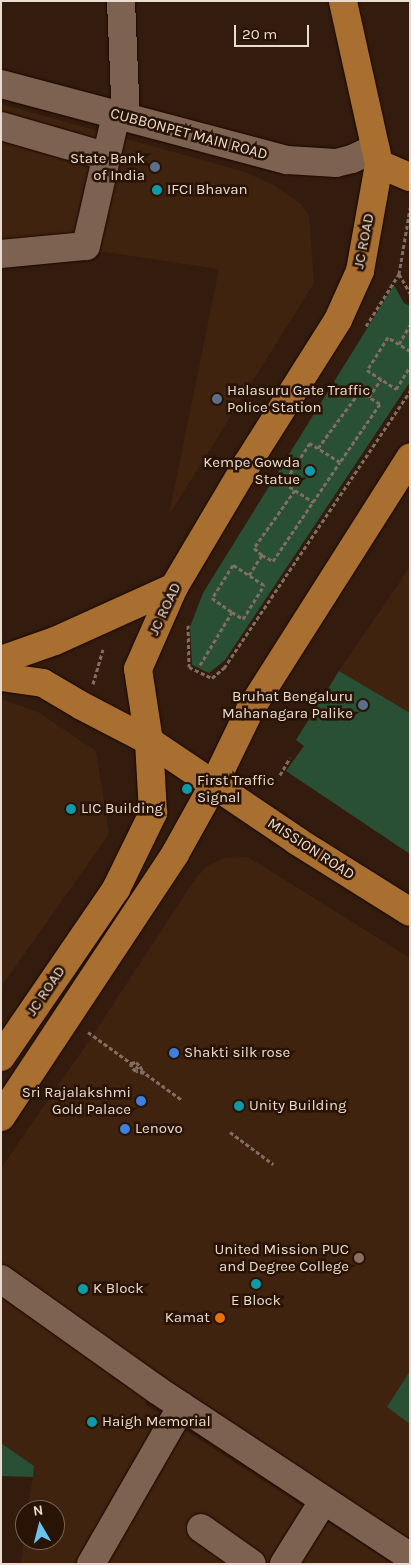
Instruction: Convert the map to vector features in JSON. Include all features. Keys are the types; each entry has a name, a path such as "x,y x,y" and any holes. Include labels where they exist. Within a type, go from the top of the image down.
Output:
{"main road":[{"path":"343,1 378,156 410,176"},
{"name":"JC ROAD","path":"1,1057 116,889 153,813 149,741 138,670 174,587 247,464 338,320 360,271 378,156"},
{"path":"1,1116 175,854 214,784 250,710 410,458"},
{"path":"1,660 55,642 174,587"},
{"name":"MISSION ROAD","path":"1,677 43,683 149,741 298,841 407,903"}],"street":[{"path":"1,254 86,246 105,156 121,116 121,1"},
{"name":"CUBBONPET MAIN ROAD","path":"1,84 287,160 336,163 378,156"},
{"path":"1,126 105,156"},
{"path":"1,1279 182,1406 410,1557"},
{"path":"91,1564 182,1406"},
{"path":"284,1564 324,1500"},
{"path":"201,1528 252,1564"}],"path":[{"path":"362,333 399,274 410,208"},
{"path":"399,274 410,293"},
{"path":"399,344 410,324"},
{"path":"410,351 388,338 367,370 396,389 410,367"},
{"path":"369,397 381,379"},
{"path":"295,490 254,548 273,561 380,404 360,391 318,448"},
{"path":"191,618 188,626 189,667 212,678 224,668 410,391"},
{"path":"313,502 284,482 310,443 340,462"},
{"path":"248,575 262,555"},
{"path":"233,565 248,575 264,585 243,619 212,598 233,565"},
{"path":"200,665 232,612"},
{"path":"92,689 104,645"},
{"path":"280,774 290,758"},
{"path":"85,1030 182,1100"},
{"path":"230,1132 274,1164"}],"shaded area":[{"path":"1,104 245,172 273,185 301,204 309,216 314,283 169,515 219,269 105,252 1,262"},
{"name":"Bruhat Bengaluru Mahanagara Palike","path":"410,567 410,854 286,771 304,746 296,740 339,671"},
{"path":"1,699 38,712 96,751 109,834 1,987"},
{"path":"248,857 410,958 410,1545 206,1409 164,1378 144,1404 393,1564 21,1564 23,1550 65,1550 65,1500 29,1500 34,1466 1,1443 1,1168 93,1035 196,878 207,866 224,858"}],"green space":[{"path":"394,285 404,303 410,306 410,382 225,660 209,673 192,665 190,627 203,593"},
{"name":"Bruhat Bengaluru Mahanagara Palike","path":"339,671 410,713 410,854 286,771 304,746 296,740"},
{"path":"410,1371 410,1424 387,1407"},
{"path":"1,1443 34,1466 33,1477 1,1476"}],"place":[{"name":"State Bank of India","path":"155,167"},
{"name":"IFCI Bhavan","path":"157,190"},
{"name":"Halasuru Gate Traffic Police Station","path":"217,399"},
{"name":"Kempe Gowda Statue","path":"310,471"},
{"name":"Bruhat Bengaluru Mahanagara Palike","path":"363,705"},
{"name":"First Traffic Signal","path":"187,789"},
{"name":"LIC Building","path":"71,809"},
{"name":"Shakti silk rose","path":"174,1053"},
{"name":"Sri Rajalakshmi Gold Palace","path":"141,1101"},
{"name":"Unity Building","path":"239,1106"},
{"name":"Lenovo","path":"125,1129"},
{"name":"United Mission PUC and Degree College","path":"359,1258"},
{"name":"E Block","path":"256,1284"},
{"name":"K Block","path":"83,1289"},
{"name":"Kamat","path":"220,1318"},
{"name":"Haigh Memorial","path":"92,1422"}]}
